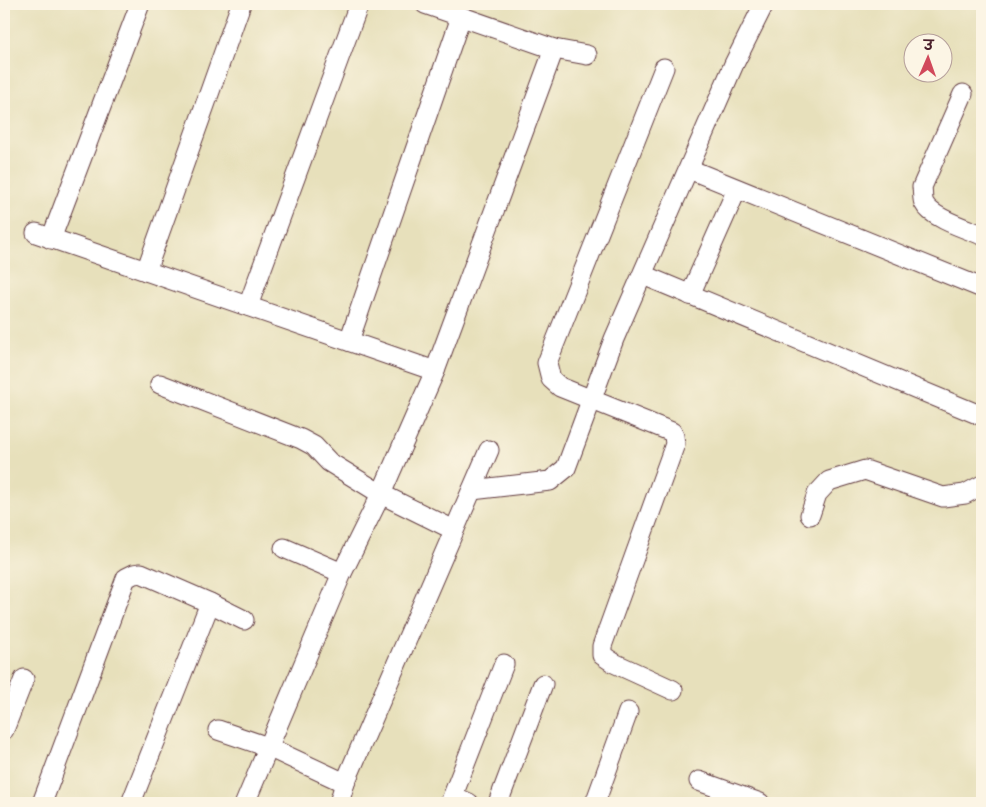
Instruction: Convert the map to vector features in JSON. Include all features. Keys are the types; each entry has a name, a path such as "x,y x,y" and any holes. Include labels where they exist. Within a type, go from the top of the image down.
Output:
{"street":[{"path":"140,4 44,236 435,371"},
{"path":"146,271 241,4"},
{"path":"248,306 359,4"},
{"path":"425,4 554,49 587,55"},
{"path":"472,490 550,481 566,468 614,339 734,64 764,4"},
{"path":"349,341 461,17"},
{"path":"245,803 342,573 381,494 435,371 554,49"},
{"path":"664,68 547,363 551,379 560,387 672,432 674,436 675,444 602,646 602,655 614,663 673,690"},
{"path":"963,94 922,187 923,202 930,211 942,218 982,235"},
{"path":"689,169 982,288"},
{"path":"690,295 737,189"},
{"path":"643,275 982,416"},
{"path":"160,384 301,439 314,446 329,462 381,494 454,530"},
{"path":"338,803 345,782 489,450"},
{"path":"810,515 816,494 829,481 865,470 943,497 965,494 982,485"},
{"path":"284,548 342,573"},
{"path":"42,803 126,578 141,573 210,602 244,620"},
{"path":"131,803 210,602"},
{"path":"457,801 504,664"},
{"path":"4,730 24,679"},
{"path":"498,803 543,684"},
{"path":"595,803 628,712"},
{"path":"218,730 268,747 345,782"},
{"path":"699,781 760,803"}]}
